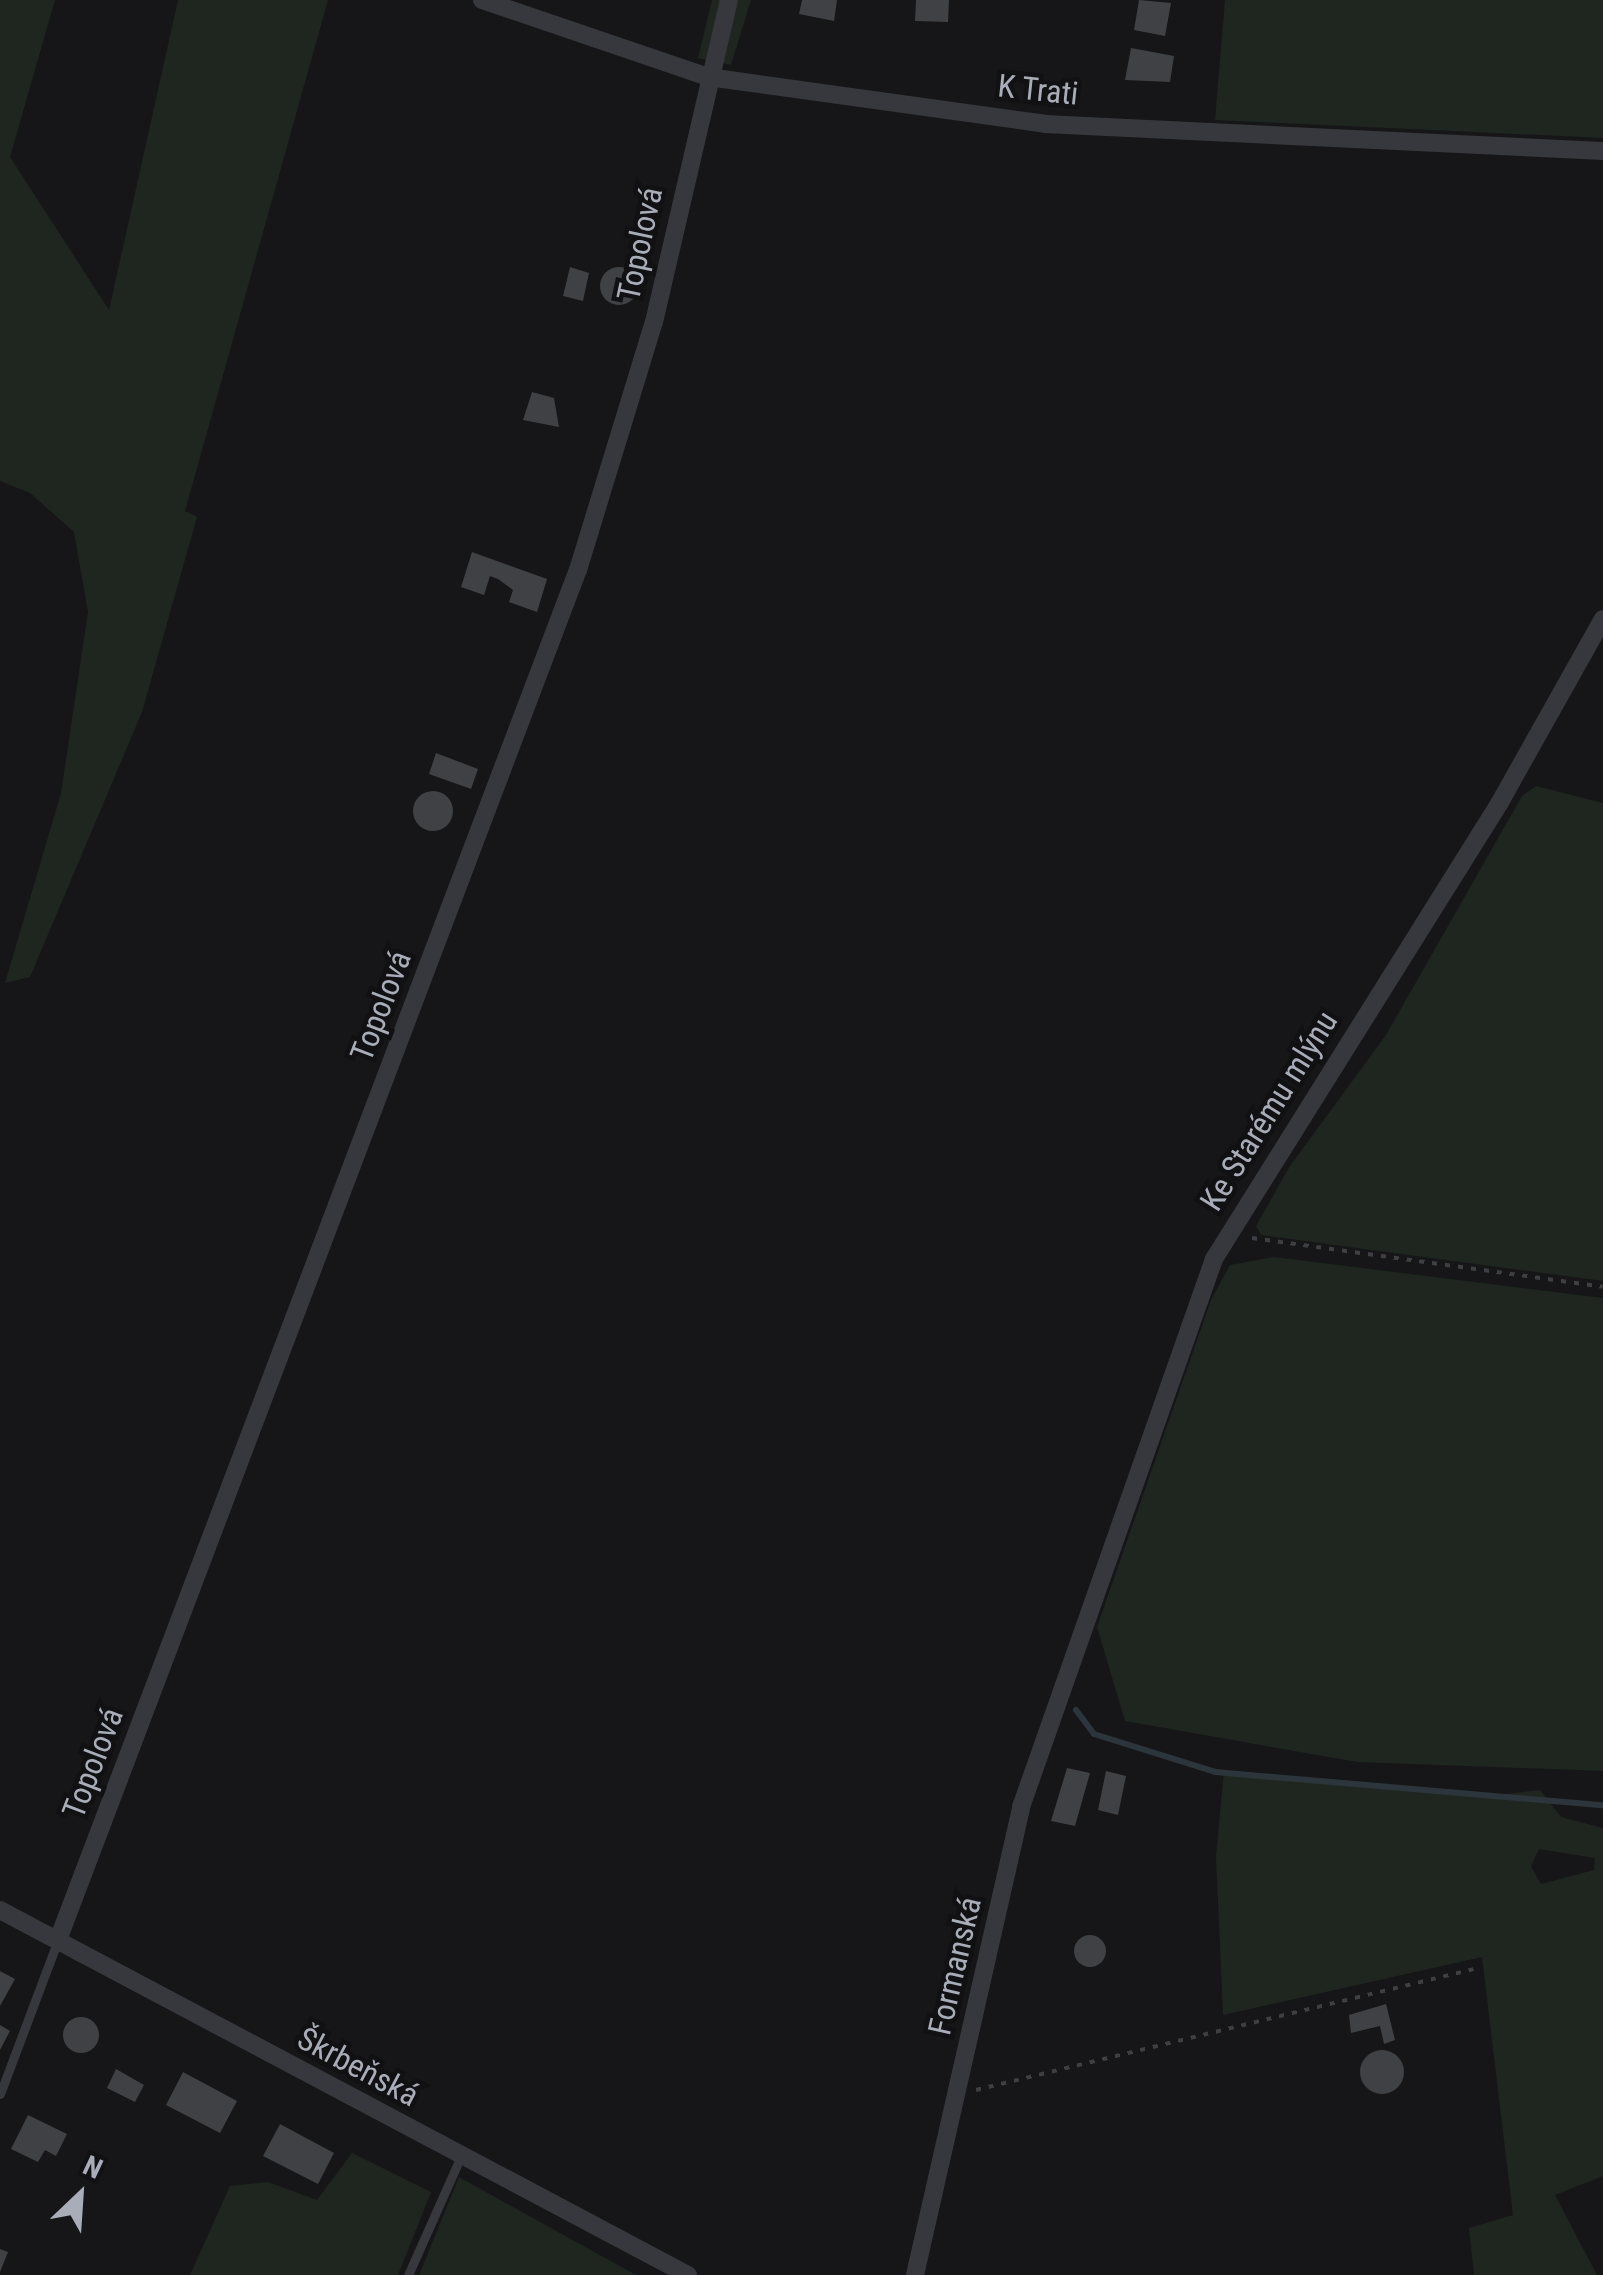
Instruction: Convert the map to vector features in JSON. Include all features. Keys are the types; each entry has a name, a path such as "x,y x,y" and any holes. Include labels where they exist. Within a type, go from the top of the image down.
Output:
{"street":[{"name":"K Trati","path":"482,0 708,77 1045,124 1603,151"},
{"name":"Topolová","path":"58,1940 578,570 654,322 728,0"},
{"name":"Ke Starému mlýnu","path":"1066,1673 1228,1234 1499,804 1603,620"},
{"name":"Formanská","path":"915,2275 1022,1807 1066,1673"},
{"name":"Škrbeňská","path":"0,1910 688,2275"}],"lane":[{"path":"0,2094 58,1940"},
{"path":"408,2275 461,2156"}],"path":[{"path":"1228,1234 1603,1287"},
{"path":"956,2094 1474,1968"}],"shaded area":[{"path":"0,0 55,0 10,157 109,310 178,0 328,0 185,511 197,517 142,712 30,977 5,983 61,793 88,612 74,532 30,493 0,481"},
{"path":"712,0 751,0 731,65 698,58"},
{"path":"1225,0 1603,0 1603,138 1215,120"},
{"path":"1536,786 1603,803 1603,1281 1261,1235 1256,1226 1290,1166 1386,1035 1522,796"},
{"path":"1274,1257 1603,1298 1603,1771 1357,1762 1125,1721 1097,1627 1211,1300 1230,1265"},
{"path":"1224,1771 1497,1795 1540,1790 1561,1817 1603,1828 1603,2176 1555,2195 1597,2275 1474,2275 1469,2228 1513,2215 1482,1957 1223,2015 1216,1856","holes":["1539,1849 1595,1858 1594,1870 1541,1884 1531,1866"]},
{"path":"352,2153 431,2192 398,2275 190,2275 230,2186 268,2182 317,2200"},
{"path":"459,2177 636,2275 419,2275"}],"building":[{"path":"802,0 837,0 834,21 799,14"},
{"path":"916,0 949,0 948,22 915,21"},
{"path":"1139,0 1171,3 1165,36 1134,30"},
{"path":"1131,48 1174,56 1170,82 1125,80"},
{"path":"570,267 589,273 583,301 563,296"},
{"path":"619,267 632,273 638,286 632,299 619,305 606,299 600,286 606,273"},
{"path":"532,392 554,398 559,427 523,420"},
{"path":"472,552 547,579 537,612 509,602 513,590 490,576 484,595 461,587"},
{"path":"436,753 478,769 471,789 429,774"},
{"path":"433,791 447,797 453,811 447,825 433,831 419,825 413,811 419,797"},
{"path":"1067,1768 1090,1773 1075,1826 1051,1821"},
{"path":"1106,1771 1126,1776 1118,1815 1098,1810"},
{"path":"1090,1935 1101,1940 1106,1951 1101,1962 1090,1967 1079,1962 1074,1951 1079,1940"},
{"path":"0,1971 15,1979 0,2006"},
{"path":"1386,2004 1395,2040 1384,2044 1380,2026 1351,2033 1349,2015"},
{"path":"81,2017 94,2022 99,2035 94,2048 81,2053 68,2048 63,2035 68,2022"},
{"path":"0,2025 10,2031 0,2050"},
{"path":"1382,2050 1398,2056 1404,2072 1398,2088 1382,2094 1366,2088 1360,2072 1366,2056"},
{"path":"116,2069 144,2085 135,2102 107,2088"},
{"path":"183,2072 237,2101 220,2133 166,2105"},
{"path":"28,2115 67,2134 56,2156 45,2150 38,2162 11,2149"},
{"path":"280,2124 334,2153 318,2184 263,2156"},
{"path":"0,2249 8,2252 0,2272"}],"waterway":[{"path":"1076,1710 1094,1734 1215,1772 1603,1805"}]}
